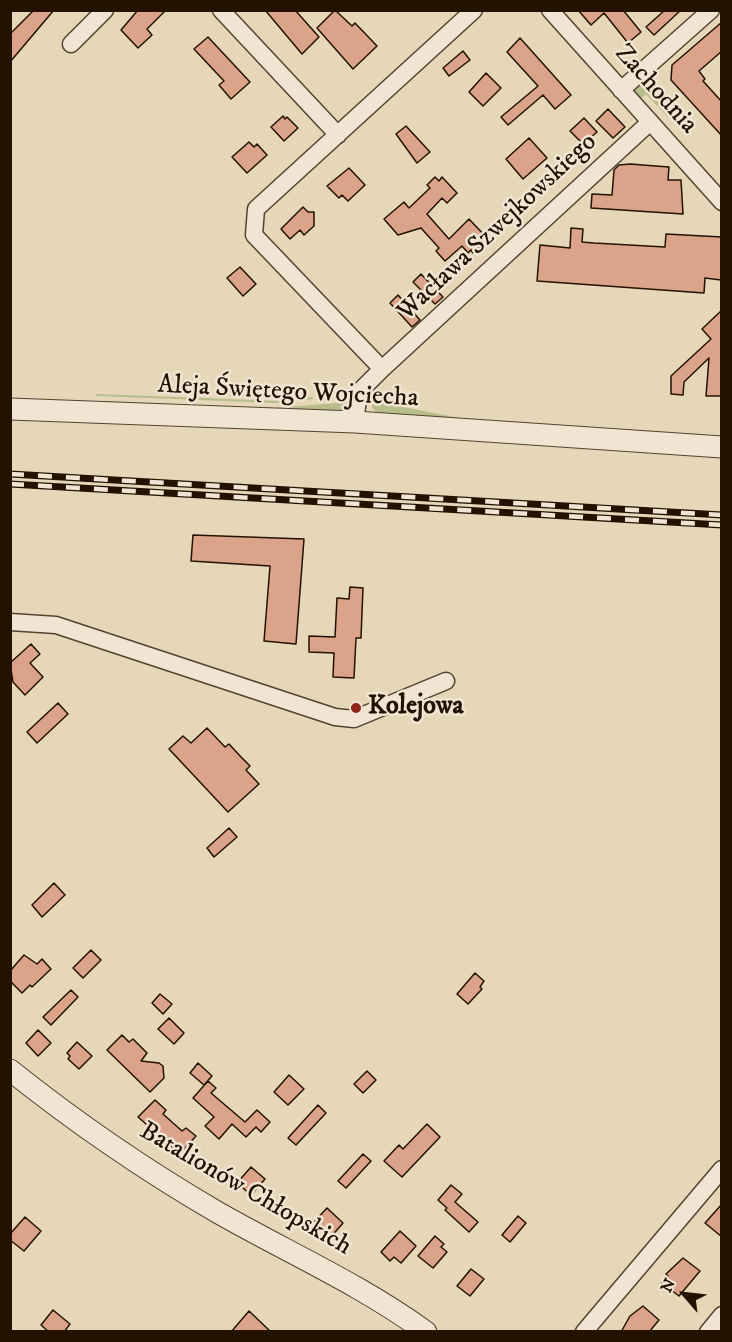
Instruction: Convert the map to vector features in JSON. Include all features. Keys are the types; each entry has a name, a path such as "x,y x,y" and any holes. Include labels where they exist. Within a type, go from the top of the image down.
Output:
{"street":[{"path":"71,44 105,10"},
{"path":"221,10 338,135"},
{"path":"382,369 254,235 256,209 474,10"},
{"name":"Zachodnia","path":"550,10 722,202"},
{"path":"621,90 711,10"},
{"name":"Wacława Szwejkowskiego","path":"355,422 359,392 650,123"},
{"name":"Aleja Świętego Wojciecha","path":"10,409 355,422 562,438 722,447"},
{"name":"Aleja Świętego Wojciecha","path":"562,438 641,455 722,460"},
{"path":"10,622 56,625 335,717 354,719 446,681"},
{"name":"Batalionów Chłopskich","path":"10,1070 50,1101 170,1183 218,1212 345,1278 426,1332"},
{"path":"584,1332 722,1169"},
{"path":"708,1332 722,1315"}],"green space":[{"path":"642,78 673,111 668,117 646,94 638,101 634,89"},
{"path":"96,394 280,401 313,397 313,399 276,403 96,396"},
{"path":"96,401 275,408 349,402 342,412 98,404"},
{"path":"370,403 389,404 464,419 462,421 376,413"}],"building":[{"path":"34,10 54,10 10,62 10,34"},
{"path":"138,10 166,10 147,29 152,35 138,48 121,30"},
{"path":"265,10 295,10 319,37 302,54"},
{"path":"335,10 352,26 355,23 377,46 353,69 317,28"},
{"path":"578,10 623,10 641,32 628,43 604,13 591,25"},
{"path":"665,10 681,10 654,35 646,27"},
{"path":"722,22 722,51 699,71 705,79 703,81 722,102 722,136 671,80 672,65"},
{"path":"208,37 250,82 231,99 219,85 224,81 194,49"},
{"path":"520,38 571,95 555,109 543,95 508,125 501,117 538,86 507,52"},
{"path":"463,51 470,60 449,76 443,68"},
{"path":"486,73 501,88 483,106 469,92"},
{"path":"608,109 625,127 613,138 596,121"},
{"path":"283,116 298,128 284,141 271,127"},
{"path":"584,118 597,132 583,144 570,131"},
{"path":"406,126 430,152 417,163 396,134"},
{"path":"529,138 547,158 523,179 506,159"},
{"path":"249,142 254,147 257,144 267,155 247,173 232,157"},
{"path":"619,165 669,167 668,180 681,180 683,214 591,208 592,194 612,195 614,170"},
{"path":"349,168 365,185 348,201 342,195 339,198 327,186"},
{"path":"435,177 439,181 442,177 457,193 447,203 442,198 427,214 449,239 469,219 488,239 473,253 471,250 468,253 462,246 445,261 436,251 439,248 421,228 398,235 384,219 404,202 409,208 430,188 427,185"},
{"path":"303,207 308,212 314,212 314,226 304,235 300,230 290,239 281,229"},
{"path":"571,228 583,229 582,242 594,243 665,247 666,234 722,237 721,280 705,278 704,293 537,281 540,245 570,248"},
{"path":"240,267 256,284 243,296 227,278"},
{"path":"421,274 443,297 435,304 413,282"},
{"path":"398,295 420,320 412,327 390,303"},
{"path":"722,310 722,396 706,396 709,358 684,382 683,395 671,394 671,376 711,339 702,329"},
{"path":"193,535 304,539 296,644 264,641 270,566 191,561"},
{"path":"350,587 363,588 361,638 356,638 354,678 333,677 334,653 309,652 309,636 335,637 337,598 349,599"},
{"path":"31,644 40,654 30,663 43,677 25,695 13,682 10,663"},
{"path":"58,703 68,714 37,743 27,732"},
{"path":"207,728 225,747 229,744 250,766 246,770 259,784 228,812 169,749 183,736 191,743"},
{"path":"229,828 237,837 214,857 207,848"},
{"path":"54,883 65,895 42,917 32,905"},
{"path":"91,950 101,960 83,978 73,968"},
{"path":"24,955 37,964 42,959 51,969 22,993 10,981 10,971"},
{"path":"475,973 484,981 480,987 482,989 468,1004 457,994"},
{"path":"71,990 78,997 51,1025 43,1017"},
{"path":"160,994 172,1004 163,1014 152,1003"},
{"path":"169,1018 184,1033 174,1044 158,1029"},
{"path":"38,1030 51,1043 38,1056 26,1043"},
{"path":"122,1035 129,1042 133,1039 147,1053 141,1061 159,1063 163,1066 164,1078 150,1092 107,1050"},
{"path":"77,1042 92,1056 79,1069 68,1059 70,1056 67,1053"},
{"path":"198,1063 212,1076 204,1085 190,1073"},
{"path":"367,1071 376,1080 363,1093 354,1084"},
{"path":"289,1075 304,1089 288,1105 274,1092"},
{"path":"208,1081 216,1088 211,1093 245,1122 257,1110 270,1122 261,1132 256,1127 246,1137 232,1124 219,1139 205,1126 214,1117 193,1098"},
{"path":"155,1100 166,1110 163,1114 182,1131 186,1128 196,1136 180,1154 138,1117"},
{"path":"318,1105 326,1113 296,1145 288,1138"},
{"path":"427,1124 440,1137 402,1177 384,1161 399,1145 403,1149"},
{"path":"363,1154 371,1161 346,1188 338,1181"},
{"path":"251,1167 265,1179 251,1195 237,1183"},
{"path":"451,1185 462,1194 455,1202 478,1222 469,1232 445,1210 447,1208 438,1200"},
{"path":"722,1204 722,1237 705,1223"},
{"path":"327,1208 343,1223 330,1238 313,1223"},
{"path":"518,1216 526,1223 510,1242 502,1235"},
{"path":"25,1217 41,1231 24,1251 10,1240 10,1234"},
{"path":"400,1231 416,1246 401,1263 394,1257 390,1261 381,1252"},
{"path":"435,1236 444,1244 441,1247 447,1252 433,1268 418,1256"},
{"path":"683,1258 700,1271 679,1296 662,1283 668,1276 666,1274"},
{"path":"471,1269 484,1279 470,1296 457,1286"},
{"path":"643,1306 659,1320 649,1332 621,1332 630,1316"},
{"path":"53,1310 70,1324 64,1332 49,1332 41,1325"},
{"path":"249,1311 271,1332 231,1332"}],"railway":[{"path":"10,474 722,515"},
{"path":"10,484 722,525"}],"place":[{"name":"Kolejowa","path":"356,708"}]}
